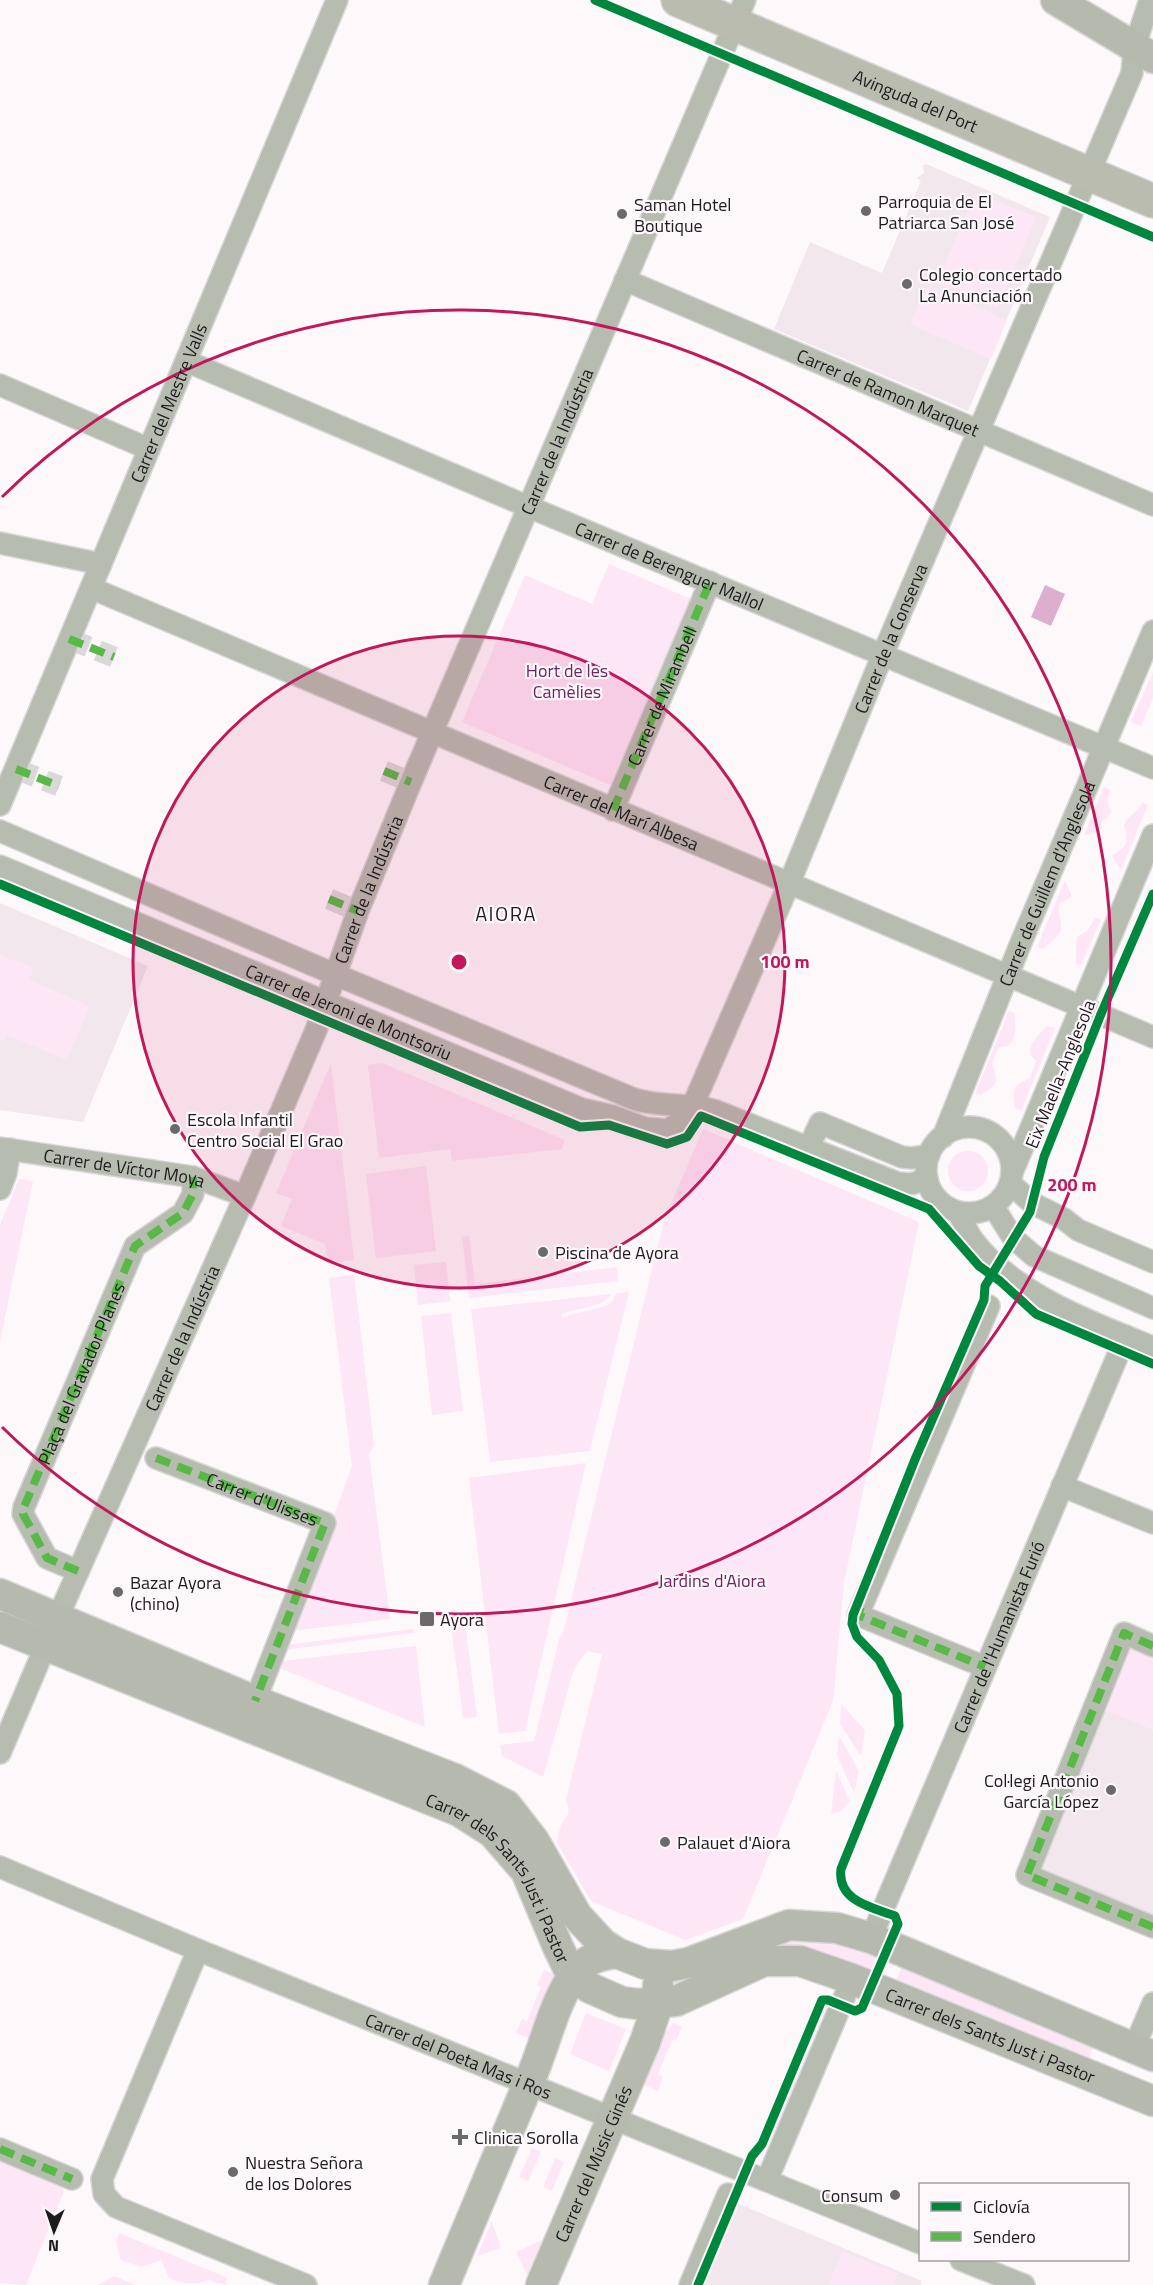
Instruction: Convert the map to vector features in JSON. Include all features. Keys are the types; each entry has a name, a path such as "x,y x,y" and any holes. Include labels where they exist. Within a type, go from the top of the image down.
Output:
{"main road":[{"name":"Avinguda del Port","path":"678,0 739,12 1089,174 1153,201"}],"street":[{"name":"Carrer del Mestre Valls","path":"0,805 337,0"},
{"path":"1056,0 1144,53"},
{"name":"Carrer de la Conserva","path":"693,1105 789,884 883,654 978,431 1132,73 1144,53 1150,0"},
{"name":"Carrer de la Indústria","path":"0,1753 57,1618 245,1196 316,1030 358,910 739,12"},
{"name":"Carrer de Ramon Marquet","path":"625,280 1153,505"},
{"name":"Carrer de Berenguer Mallol","path":"186,361 1153,768"},
{"path":"0,385 149,449"},
{"path":"0,543 101,564"},
{"name":"Carrer de Mirambell","path":"613,810 710,582"},
{"name":"Carrer del Marí Albesa","path":"91,588 1153,1037"},
{"name":"Carrer de Guillem d'Anglesola","path":"942,1137 1153,631"},
{"name":"Carrer de Jeroni de Montsoriu","path":"0,831 634,1099 661,1105 693,1105 716,1111 898,1183 911,1184 927,1179"},
{"path":"1153,835 1011,1178 1000,1200 982,1211 958,1212 938,1200 927,1179 926,1167 929,1155 942,1137 953,1130 977,1128 989,1132 1006,1149 1011,1160 1011,1178 1039,1208 1064,1219 1078,1230 1153,1263"},
{"name":"Carrer de Jeroni de Montsoriu","path":"0,867 582,1109 613,1116 645,1128 668,1130 679,1122 693,1105"},
{"path":"809,1147 820,1122 902,1156 912,1158 929,1155"},
{"path":"0,1189 6,1173 5,1148"},
{"name":"Carrer de Víctor Moya","path":"5,1148 193,1177 245,1196"},
{"name":"Plaça del Gravador Planes","path":"78,1571 47,1558 23,1514 24,1507 135,1246 183,1213 193,1194 193,1177"},
{"path":"993,1206 1013,1238 1034,1256 1153,1308"},
{"path":"958,1212 973,1240 1005,1272 1041,1298 1153,1347"},
{"path":"985,1667 858,1615 989,1306"},
{"name":"Carrer de l'Humanista Furió","path":"871,1938 1126,1336"},
{"name":"Carrer d'Ulisses","path":"156,1458 325,1523 255,1701"},
{"path":"1062,1486 1153,1523"},
{"name":"Carrer dels Sants Just i Pastor","path":"0,1594 255,1701 455,1779 506,1805 534,1841 577,1916 603,1944 617,1953 645,1964 672,1966 688,1963 789,1925 837,1928 871,1938 1143,2052"},
{"name":"Carrer dels Sants Just i Pastor","path":"0,1627 459,1811 492,1832 526,1871 572,1976 590,1988 622,2002 658,2004 676,2001 764,1961 800,1961 852,1979 1153,2101"},
{"path":"1153,1646 1124,1633 1027,1875 1153,1927"},
{"name":"Carrer del Poeta Mas i Ros","path":"0,1867 198,1950 919,2242"},
{"path":"198,1950 102,2179 104,2194 116,2207 306,2285"},
{"path":"444,2285 529,2083 558,2005 572,1976 590,1959 617,1953"},
{"path":"645,1964 659,1987 658,2004"},
{"path":"767,2180 852,1979"},
{"path":"1118,2086 1143,2052 1153,2003"},
{"name":"Carrer del Músic Ginés","path":"541,2285 645,2042 658,2004"},
{"path":"0,2149 72,2179"},
{"path":"690,2285 728,2194"},
{"path":"967,2261 1024,2285"}],"shaded area":[{"name":"Colegio concertado La Anunciación","path":"926,164 1050,217 968,411 774,329 810,242 882,273 921,181 917,178 924,173 923,165"},
{"path":"1045,585 1065,594 1051,626 1031,617"},
{"path":"0,903 148,966 83,1122 0,1110"},
{"name":"Col·legi Antonio García López","path":"1128,1644 1153,1654 1153,1918 1036,1871"},
{"path":"739,2204 922,2281 921,2285 705,2285"}],"green space":[{"path":"975,192 1036,217 998,308 937,283"},
{"path":"927,285 1007,320 991,359 910,325"},
{"name":"Hort de les Camèlies","path":"609,564 691,599 610,785 462,722 525,575 592,604"},
{"path":"1153,672 1153,698 1141,726 1131,722"},
{"path":"1104,787 1111,790 1107,799 1111,812 1101,822 1102,828 1096,833 1084,835"},
{"path":"1142,803 1148,805 1121,870 1112,855 1126,843 1124,825"},
{"path":"1065,880 1072,897 1059,904 1060,932 1043,949 1037,947"},
{"path":"1095,918 1101,919 1081,965 1076,964 1077,937 1088,930"},
{"path":"0,955 34,968 29,980 90,1006 67,1060 7,1035 4,1040 0,1039"},
{"path":"1009,1010 1015,1014 1015,1031 1010,1044 999,1047 992,1063 996,1082 981,1095 975,1094"},
{"path":"1047,1026 1055,1028 1021,1111 1015,1108 1014,1089 1030,1078 1036,1061 1030,1052 1032,1043"},
{"path":"331,1063 354,1260 328,1263 325,1244 281,1226 292,1199 276,1193"},
{"path":"382,1063 565,1140 562,1149 452,1161 450,1149 379,1158 368,1065"},
{"name":"Jardins d'Aiora","path":"703,1129 919,1222 844,1583 833,1701 743,1919 685,1940 591,1901 557,1843 560,1828 569,1810 566,1800 602,1654 587,1651 574,1669 543,1777 502,1756 500,1745 534,1741 560,1636 562,1636 565,1625 665,1218"},
{"path":"968,1151 976,1152 982,1157 987,1163 987,1179 982,1185 976,1190 968,1191 960,1190 954,1185 949,1179 948,1171 949,1163 954,1157 960,1152"},
{"path":"426,1166 436,1251 376,1258 366,1174"},
{"path":"19,1179 33,1181 0,1341 0,1225"},
{"path":"469,1236 475,1284 617,1267 618,1281 469,1298 462,1237"},
{"path":"446,1262 450,1301 418,1305 414,1265"},
{"path":"354,1275 374,1445 369,1454 390,1619 292,1631 352,1466 329,1278"},
{"path":"629,1292 590,1451 490,1462 471,1309 612,1294 602,1303 561,1314 562,1317 606,1306 611,1303 617,1293"},
{"path":"451,1313 463,1411 432,1415 421,1316"},
{"path":"586,1463 525,1731 499,1734 469,1478"},
{"path":"465,1623 477,1717 463,1718 451,1625"},
{"path":"413,1629 414,1633 285,1650 286,1645"},
{"path":"1128,1644 1153,1654 1153,1730 1102,1709"},
{"path":"416,1646 425,1727 282,1669 281,1661"},
{"path":"841,1704 865,1730 861,1756 840,1724"},
{"path":"839,1736 859,1771 854,1793 837,1756"},
{"path":"836,1771 850,1801 841,1811 831,1814"},
{"path":"809,1934 878,1952 869,1975 845,1965 675,1985 675,1980 716,1964"},
{"path":"903,1964 1095,2042 1087,2063 894,1985"},
{"path":"544,1970 553,1974 551,1990 532,2039 516,2033 522,2019 527,2021 541,1987 537,1985"},
{"path":"586,2013 626,2029 609,2071 570,2054"},
{"path":"673,2023 682,2026 676,2041 672,2040 658,2074 663,2077 658,2091 642,2084 663,2035"},
{"path":"532,2148 541,2152 528,2181 519,2177"},
{"path":"555,2158 564,2162 552,2191 543,2187"},
{"path":"0,2159 61,2185 64,2191 26,2285 0,2283"},
{"path":"492,2221 501,2248 477,2256"},
{"path":"119,2233 228,2278 225,2285 209,2280 199,2283 179,2282 169,2278 161,2260 141,2267 121,2260 116,2242"},
{"path":"542,2240 527,2275 516,2252"},
{"path":"842,2251 898,2274 894,2285 828,2285"},
{"path":"114,2276 133,2284 133,2285 98,2285"}],"tunnel":[{"path":"69,639 114,657"},
{"path":"16,769 59,786"},
{"path":"384,771 411,782"},
{"path":"329,899 358,911"}],"marked path":[{"path":"613,810 710,582"},
{"path":"69,639 114,657"},
{"path":"16,769 59,786"},
{"path":"384,771 411,782"},
{"path":"329,899 358,911"},
{"path":"78,1571 47,1558 23,1514 24,1507 135,1246 183,1213 193,1194 193,1177"},
{"path":"156,1458 325,1523 255,1701"},
{"path":"861,1607 858,1615 985,1667"},
{"path":"1153,1646 1124,1633 1027,1875 1153,1927"},
{"path":"0,2149 72,2179"}],"cycle path":[{"path":"595,0 1153,237"},
{"path":"0,884 580,1127 609,1125 667,1144 687,1137 701,1116 929,1209 979,1266 1000,1281 1036,1314 1153,1364"},
{"name":"Eix Maella-Anglesola","path":"698,2285 752,2156 762,2144 822,2000 828,2000 855,2011 862,2008 898,1924 895,1916 866,1906 850,1896 841,1880 841,1869 899,1726 897,1694 879,1660 857,1637 852,1624 853,1615 916,1457 984,1300 985,1286 1030,1212 1044,1157 1101,1014 1153,894"}],"place":[{"name":"Parroquia de El Patriarca San José","path":"866,211"},
{"name":"Saman Hotel Boutique","path":"622,214"},
{"name":"Colegio concertado La Anunciación","path":"907,284"},
{"name":"Escola Infantil Centro Social El Grao","path":"175,1129"},
{"name":"Piscina de Ayora","path":"543,1252"},
{"name":"Bazar Ayora (chino)","path":"118,1592"},
{"name":"Ayora","path":"427,1619"},
{"name":"Col·legi Antonio García López","path":"1111,1790"},
{"name":"Palauet d'Aiora","path":"665,1842"},
{"name":"Clinica Sorolla","path":"460,2137"},
{"name":"Nuestra Señora de los Dolores","path":"233,2172"},
{"name":"Consum","path":"895,2195"}],"district":[{"name":"AIORA","path":"506,913"}]}
